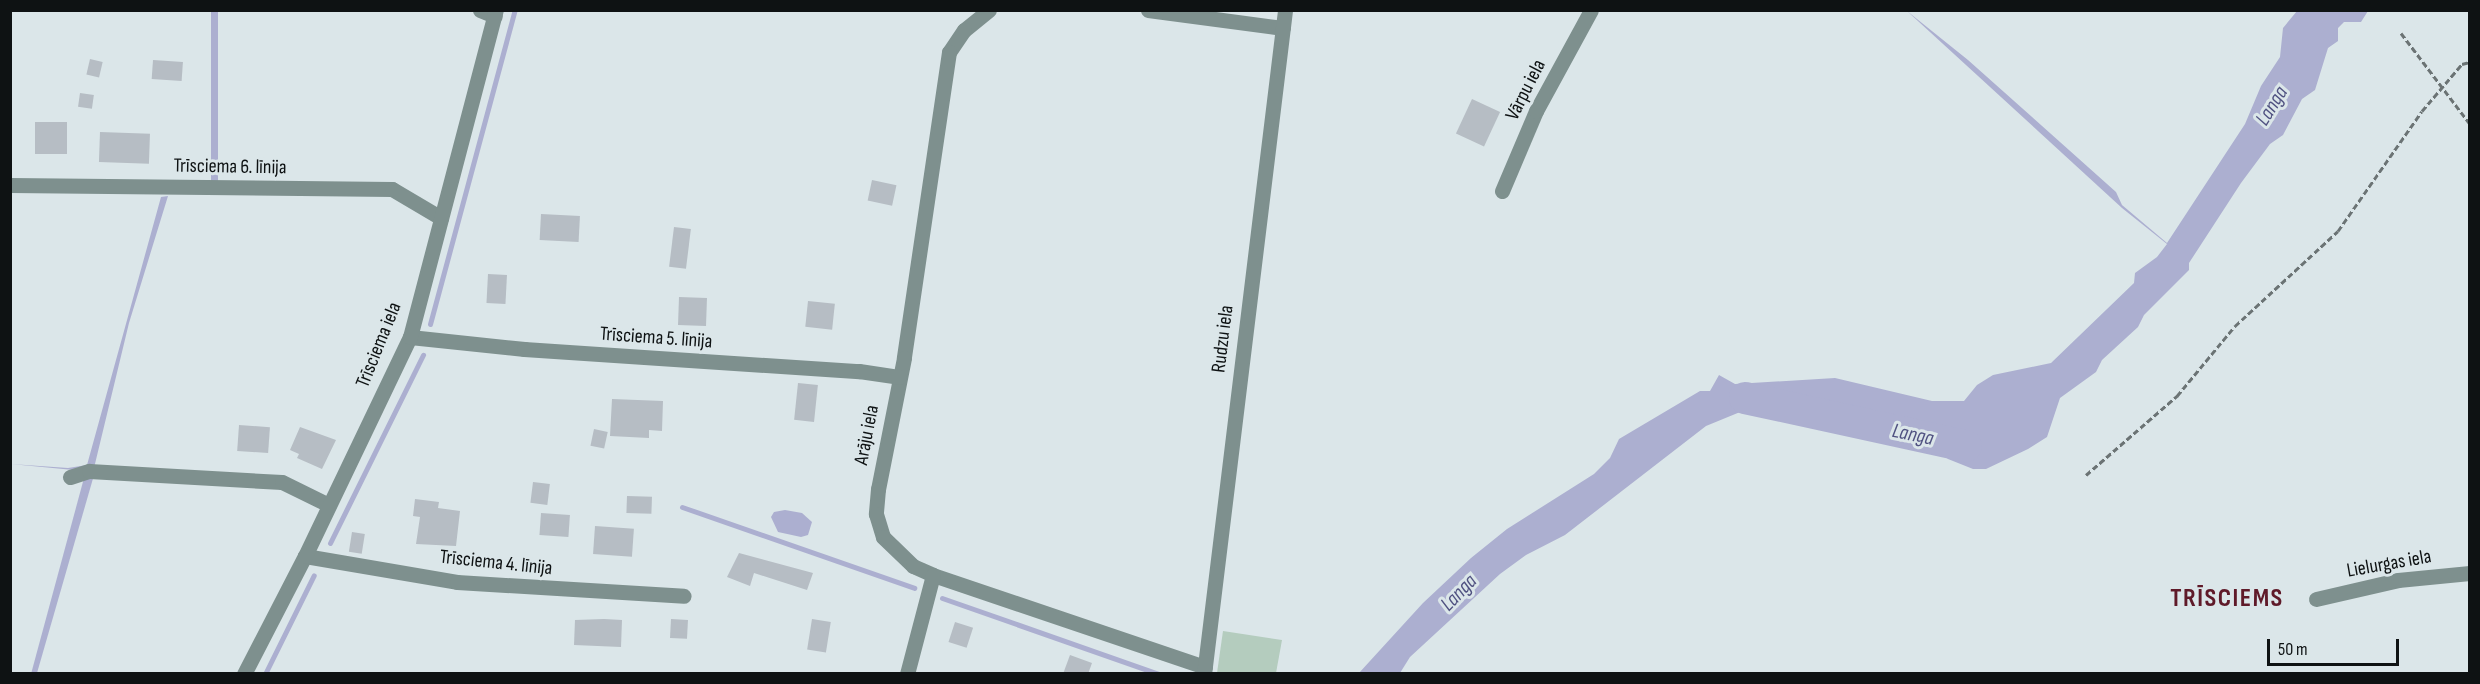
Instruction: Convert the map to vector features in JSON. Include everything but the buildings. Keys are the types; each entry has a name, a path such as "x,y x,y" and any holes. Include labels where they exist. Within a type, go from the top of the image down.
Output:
{"street":[{"path":"480,10 496,13"},
{"name":"Arāju iela","path":"989,10 964,30 950,52 876,514 883,537 897,553 933,575 1204,670"},
{"path":"1148,10 1283,28"},
{"name":"Rudzu iela","path":"1204,670 1285,10"},
{"name":"Vārpu iela","path":"1502,191 1536,111 1592,10"},
{"name":"Trīsciema iela","path":"244,674 305,556 410,337 496,13"},
{"name":"Trīsciema 6. līnija","path":"10,185 392,189 441,218"},
{"name":"Trīsciema 5. līnija","path":"410,337 524,349 859,371 899,377"},
{"path":"70,477 89,471 282,482 329,506"},
{"name":"Trīsciema 4. līnija","path":"305,556 458,582 684,596"},
{"name":"Lielurgas iela","path":"2316,599 2398,580 2469,573"},
{"path":"907,674 933,575"}],"path":[{"path":"2401,33 2469,124"},
{"path":"2086,474 2177,396 2235,326 2338,231 2442,88 2462,64 2469,62"}],"green space":[{"path":"1223,631 1282,640 1276,673 1217,673"}],"water":[{"path":"211,11 218,11 218,183 211,183"},
{"path":"1907,11 1968,60 2116,192 2122,205 2167,243 2245,124 2261,86 2280,57 2283,28 2297,11 2368,11 2361,22 2344,22 2338,28 2338,41 2328,48 2315,90 2302,99 2283,135 2270,144 2241,183 2189,263 2189,270 2144,315 2138,327 2102,360 2096,372 2060,398 2047,437 2028,449 1986,469 1973,469 1948,459 1928,439 1909,430 1883,430 1871,423 1832,417 1816,407 1745,410 1706,426 1565,535 1526,555 1500,574 1410,657 1400,673 1359,673 1423,603 1471,558 1507,529 1594,474 1610,458 1619,439 1700,391 1710,391 1719,375 1735,384 1835,378 1932,401 1964,401 1977,385 1993,375 2051,363 2134,283 2135,273 2157,257 2167,244 2122,208"},
{"path":"168,196 129,323 94,468 84,471 11,464 68,468 87,465 161,197"},
{"path":"94,475 37,673 31,674 84,478"},
{"path":"785,510 802,513 812,522 808,535 801,537 778,532 771,517 774,512"}],"waterway":[{"path":"430,324 515,10"},
{"path":"330,543 423,355"},
{"name":"Langa","path":"1745,398 1966,446"},
{"path":"682,507 914,588"},
{"path":"265,674 314,575"},
{"path":"942,598 1159,674"}],"district":[{"name":"TRĪSCIEMS","path":"2227,599"}]}
